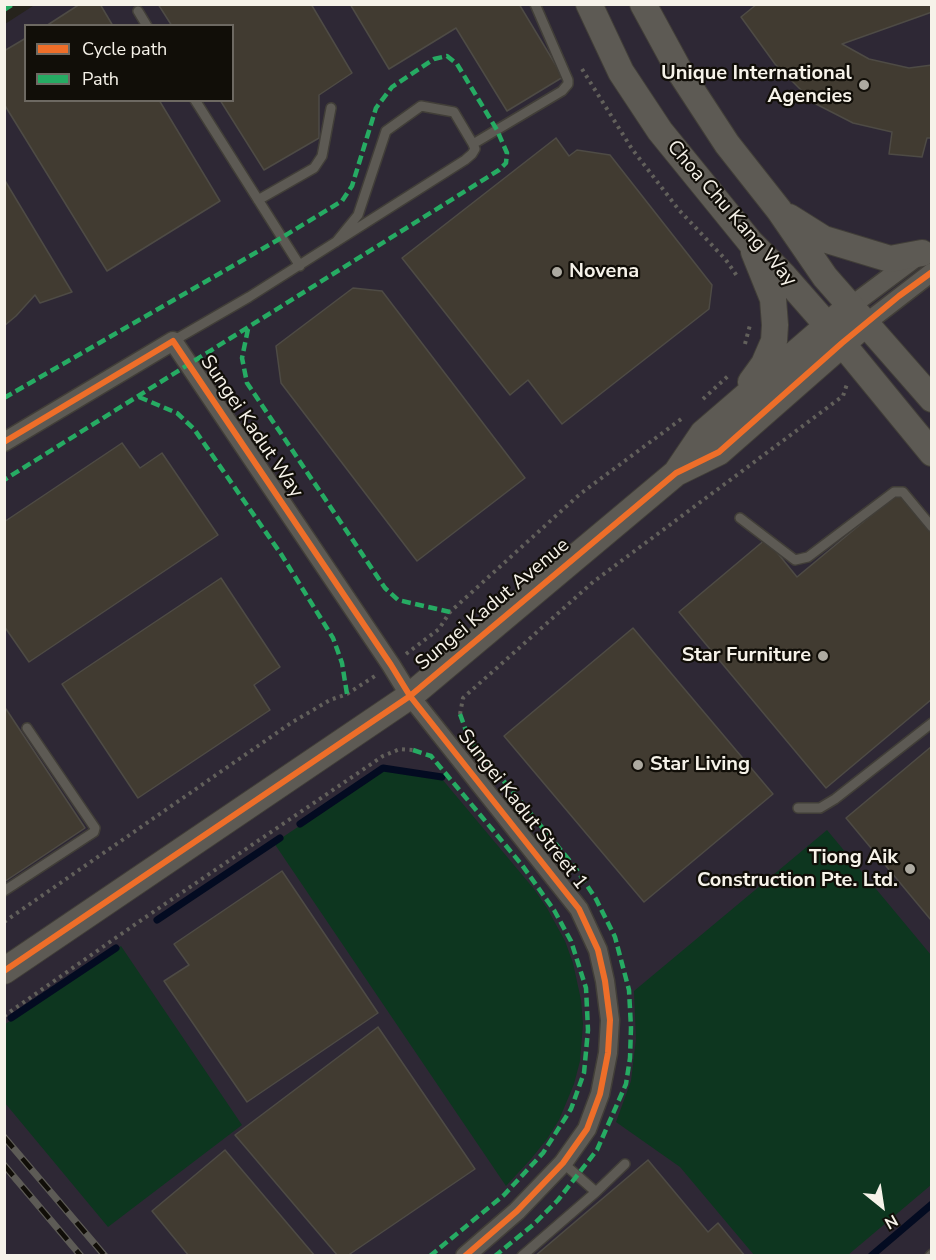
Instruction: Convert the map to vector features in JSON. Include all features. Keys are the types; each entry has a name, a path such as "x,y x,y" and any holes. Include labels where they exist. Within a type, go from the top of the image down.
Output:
{"main road":[{"name":"Choa Chu Kang Way","path":"589,4 621,72 660,131 751,243 784,276 835,334 932,453"},
{"name":"Choa Chu Kang Way","path":"643,4 680,72 728,144 779,210 825,277 932,399"},
{"path":"779,210 824,239 890,259 928,257"},
{"path":"731,409 764,364 774,341 773,299 751,243"},
{"name":"Sungei Kadut Avenue","path":"4,971 410,696 676,473 719,452 835,334 858,314"},
{"name":"Sungei Kadut Avenue","path":"676,473 703,433 731,409 835,334"}],"street":[{"path":"858,314 928,257"},
{"path":"4,442 173,341"},
{"name":"Sungei Kadut Way","path":"173,341 385,655 410,696"},
{"name":"Sungei Kadut Street 1","path":"410,696 579,909 598,950 610,1020 608,1053 600,1094 587,1129 563,1163 517,1211 465,1256"}],"lane":[{"path":"473,144 562,91 568,84 535,4"},
{"path":"138,11 146,24"},
{"path":"196,102 300,266"},
{"path":"173,341 300,266 465,160 475,149 454,112 421,106 386,131 358,215 336,242"},
{"path":"258,200 314,168 322,156 330,108"},
{"path":"740,518 795,560 808,557 894,492 903,492 932,527"},
{"path":"798,808 820,808 835,799 932,723"},
{"path":"4,891 94,832 95,828 27,728"},
{"path":"563,1163 596,1192"},
{"path":"522,1256 625,1164"}],"path":[{"path":"579,64 632,149 679,210 726,260 738,278"},
{"path":"750,324 775,325"},
{"path":"460,714 463,698 594,582 843,396 850,378"},
{"path":"4,1016 137,922 383,756 400,749 413,750"}],"shaded area":[{"path":"36,4 931,5 931,1255 5,1256 5,24"}],"green space":[{"path":"383,770 442,779 534,889 565,941 573,963 581,1000 583,1024 580,1061 574,1084 559,1120 547,1139 506,1186 274,843"},
{"path":"827,830 931,955 931,1185 848,1255 754,1255 680,1167 616,1122 631,1081 636,1039 634,991"},
{"path":"121,946 242,1125 108,1227 5,1103 4,1025"}],"building":[{"path":"80,4 100,4 112,24 49,24"},
{"path":"158,4 311,4 352,73 319,95 319,138 264,170 221,102 234,102 234,24 171,24"},
{"path":"350,4 519,4 563,77 507,111 456,28 389,69"},
{"name":"Unique International Agencies","path":"757,4 932,4 932,12 842,44 869,59 909,68 932,65 932,138 927,138 922,157 889,154 892,132 853,123 814,103 775,64 741,17"},
{"path":"24,39 24,102 160,102 220,201 107,271 4,104 4,51"},
{"name":"Novena","path":"556,138 569,156 577,150 610,155 712,285 709,309 562,424 528,380 510,395 402,258"},
{"path":"4,179 72,292 40,303 35,295 4,326"},
{"path":"353,288 382,291 525,478 417,561 281,383 276,346"},
{"path":"122,443 140,468 162,453 218,535 29,662 4,626 4,522"},
{"name":"Star Furniture","path":"898,493 932,532 932,699 826,788 679,612 766,539 797,577"},
{"path":"221,578 280,667 254,685 270,710 138,798 62,684"},
{"name":"Star Living","path":"633,628 773,794 644,902 504,736"},
{"path":"6,709 85,828 4,882 4,710"},
{"name":"Tiong Aik Construction Pte. Ltd.","path":"932,746 932,919 931,920 846,818"},
{"path":"282,871 378,1013 247,1102 164,981 189,965 174,944"},
{"path":"378,1027 475,1169 347,1256 338,1256 235,1135"},
{"path":"225,1150 315,1256 189,1256 152,1211"},
{"path":"648,1160 708,1232 718,1223 745,1256 535,1256"}],"waterway":[{"path":"300,824 383,768 442,777"},
{"path":"157,920 280,838"},
{"path":"11,1018 116,948"},
{"path":"871,1256 932,1204"}],"railway":[{"path":"4,1137 105,1256"},
{"path":"4,1165 81,1256"}],"marked path":[{"path":"4,10 13,4"},
{"path":"4,398 342,201 352,186 376,108 392,87 434,59 447,56 457,64 497,130 507,153 506,163 499,170 4,480"},
{"path":"248,329 242,358 247,383 385,588 398,600 450,612"},
{"path":"139,397 177,413 194,429 281,554 333,638 342,663 347,694"},
{"path":"460,714 469,739 574,866 596,899 615,937 629,990 631,1028 626,1084 597,1150 558,1200 534,1224 495,1256"},
{"path":"413,750 431,756 522,865 554,910 571,941 586,988 588,1030 584,1073 571,1109 543,1153 504,1195 430,1256"}],"cycle path":[{"path":"4,971 410,696 676,473 719,452 842,343 932,272"},
{"path":"4,442 173,341 410,696 579,909 598,950 610,1020 608,1053 600,1094 587,1129 563,1163 517,1211 465,1256"}],"place":[{"name":"Unique International Agencies","path":"864,85"},
{"name":"Novena","path":"557,272"},
{"name":"Star Furniture","path":"823,656"},
{"name":"Star Living","path":"638,765"},
{"name":"Tiong Aik Construction Pte. Ltd.","path":"910,869"}]}
